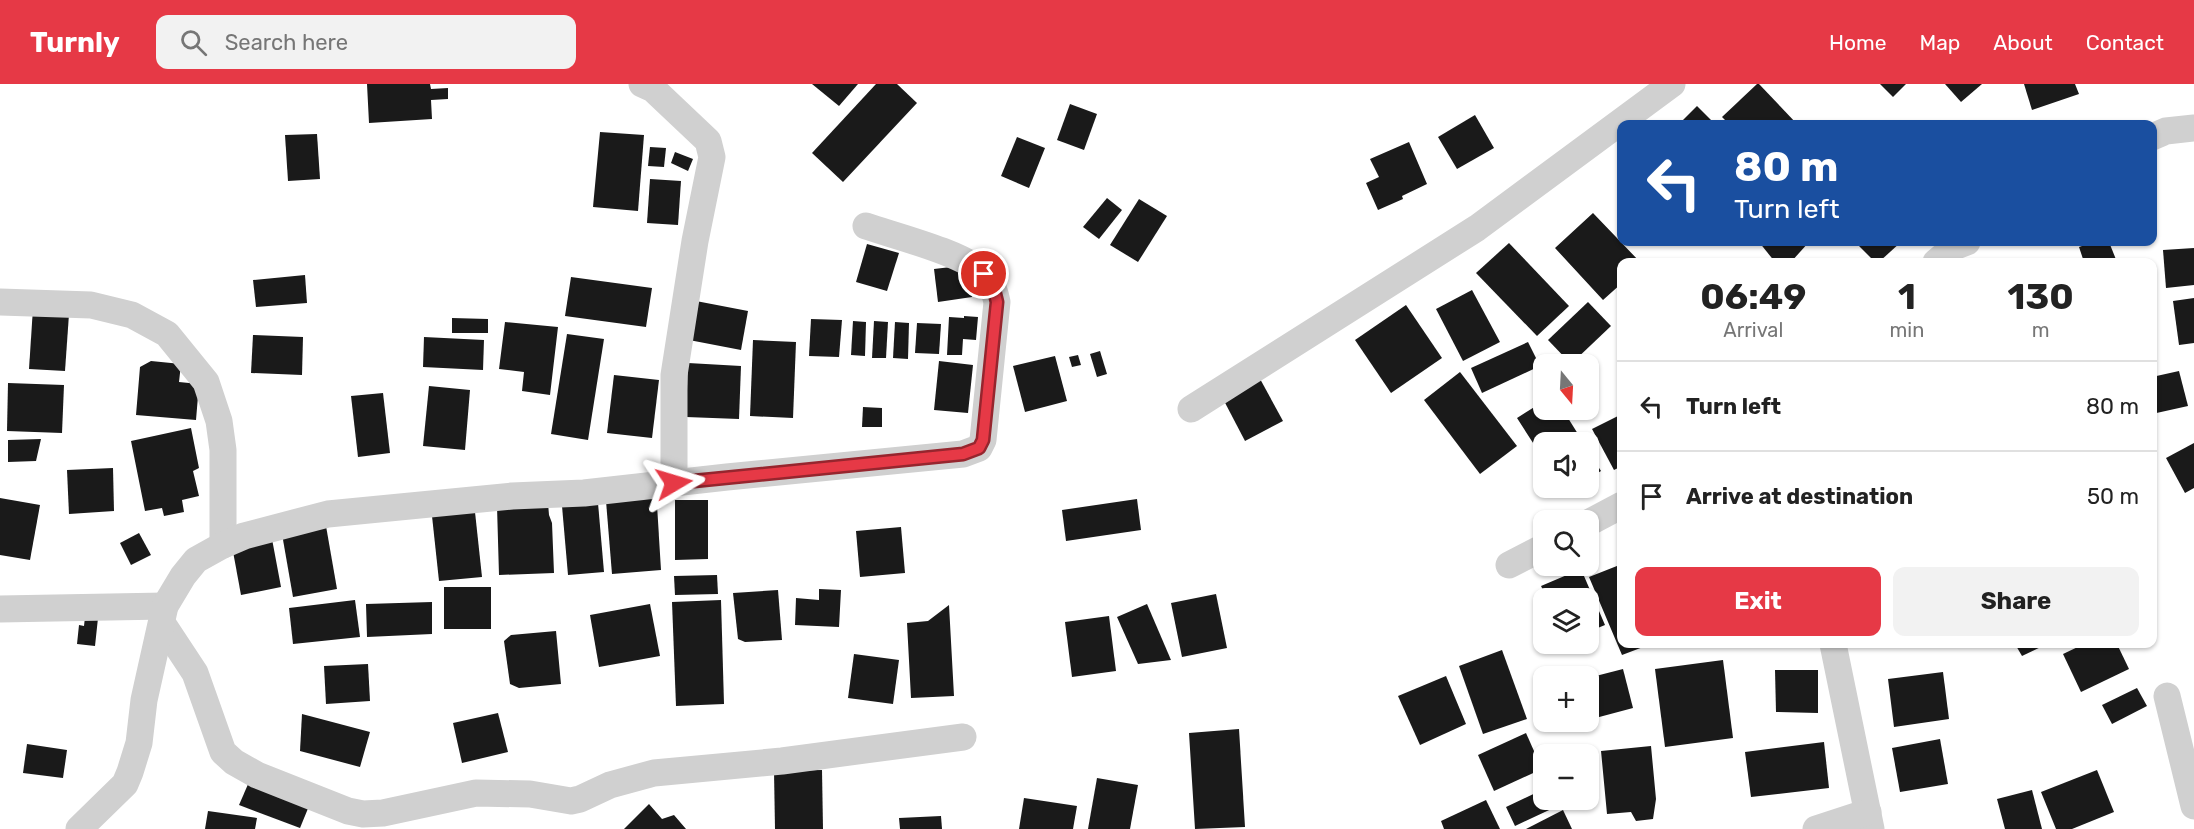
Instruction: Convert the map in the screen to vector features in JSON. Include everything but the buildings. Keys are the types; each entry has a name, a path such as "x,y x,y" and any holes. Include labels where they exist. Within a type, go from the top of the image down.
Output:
{"street":[{"path":"642,84 653,89 708,141 711,157 674,375 674,483"},
{"path":"1623,120 1672,84"},
{"path":"1191,410 1477,228 1617,125"},
{"path":"2157,135 2166,131 2194,128"},
{"path":"80,829 125,784 139,742 144,700 164,615 183,576 196,560 244,536 328,514 512,496 584,493 963,454 979,448 983,440 997,302 994,290 984,274 968,261 866,226"},
{"path":"1941,258 1956,246"},
{"path":"0,302 91,305 132,315 167,334 206,382 219,421 223,450 223,545"},
{"path":"1599,518 1617,508"},
{"path":"1509,565 1533,553"},
{"path":"0,609 164,615"},
{"path":"164,615 195,673 223,752 234,762 257,775 348,811 363,814 383,813 476,794 531,794 571,801 610,785 654,773 782,761 963,737"},
{"path":"1816,829 1870,821 1834,648"},
{"path":"2166,696 2194,806"}],"route":[{"path":"674,483 963,454 979,448 983,440 997,302 994,290 984,274"}]}
